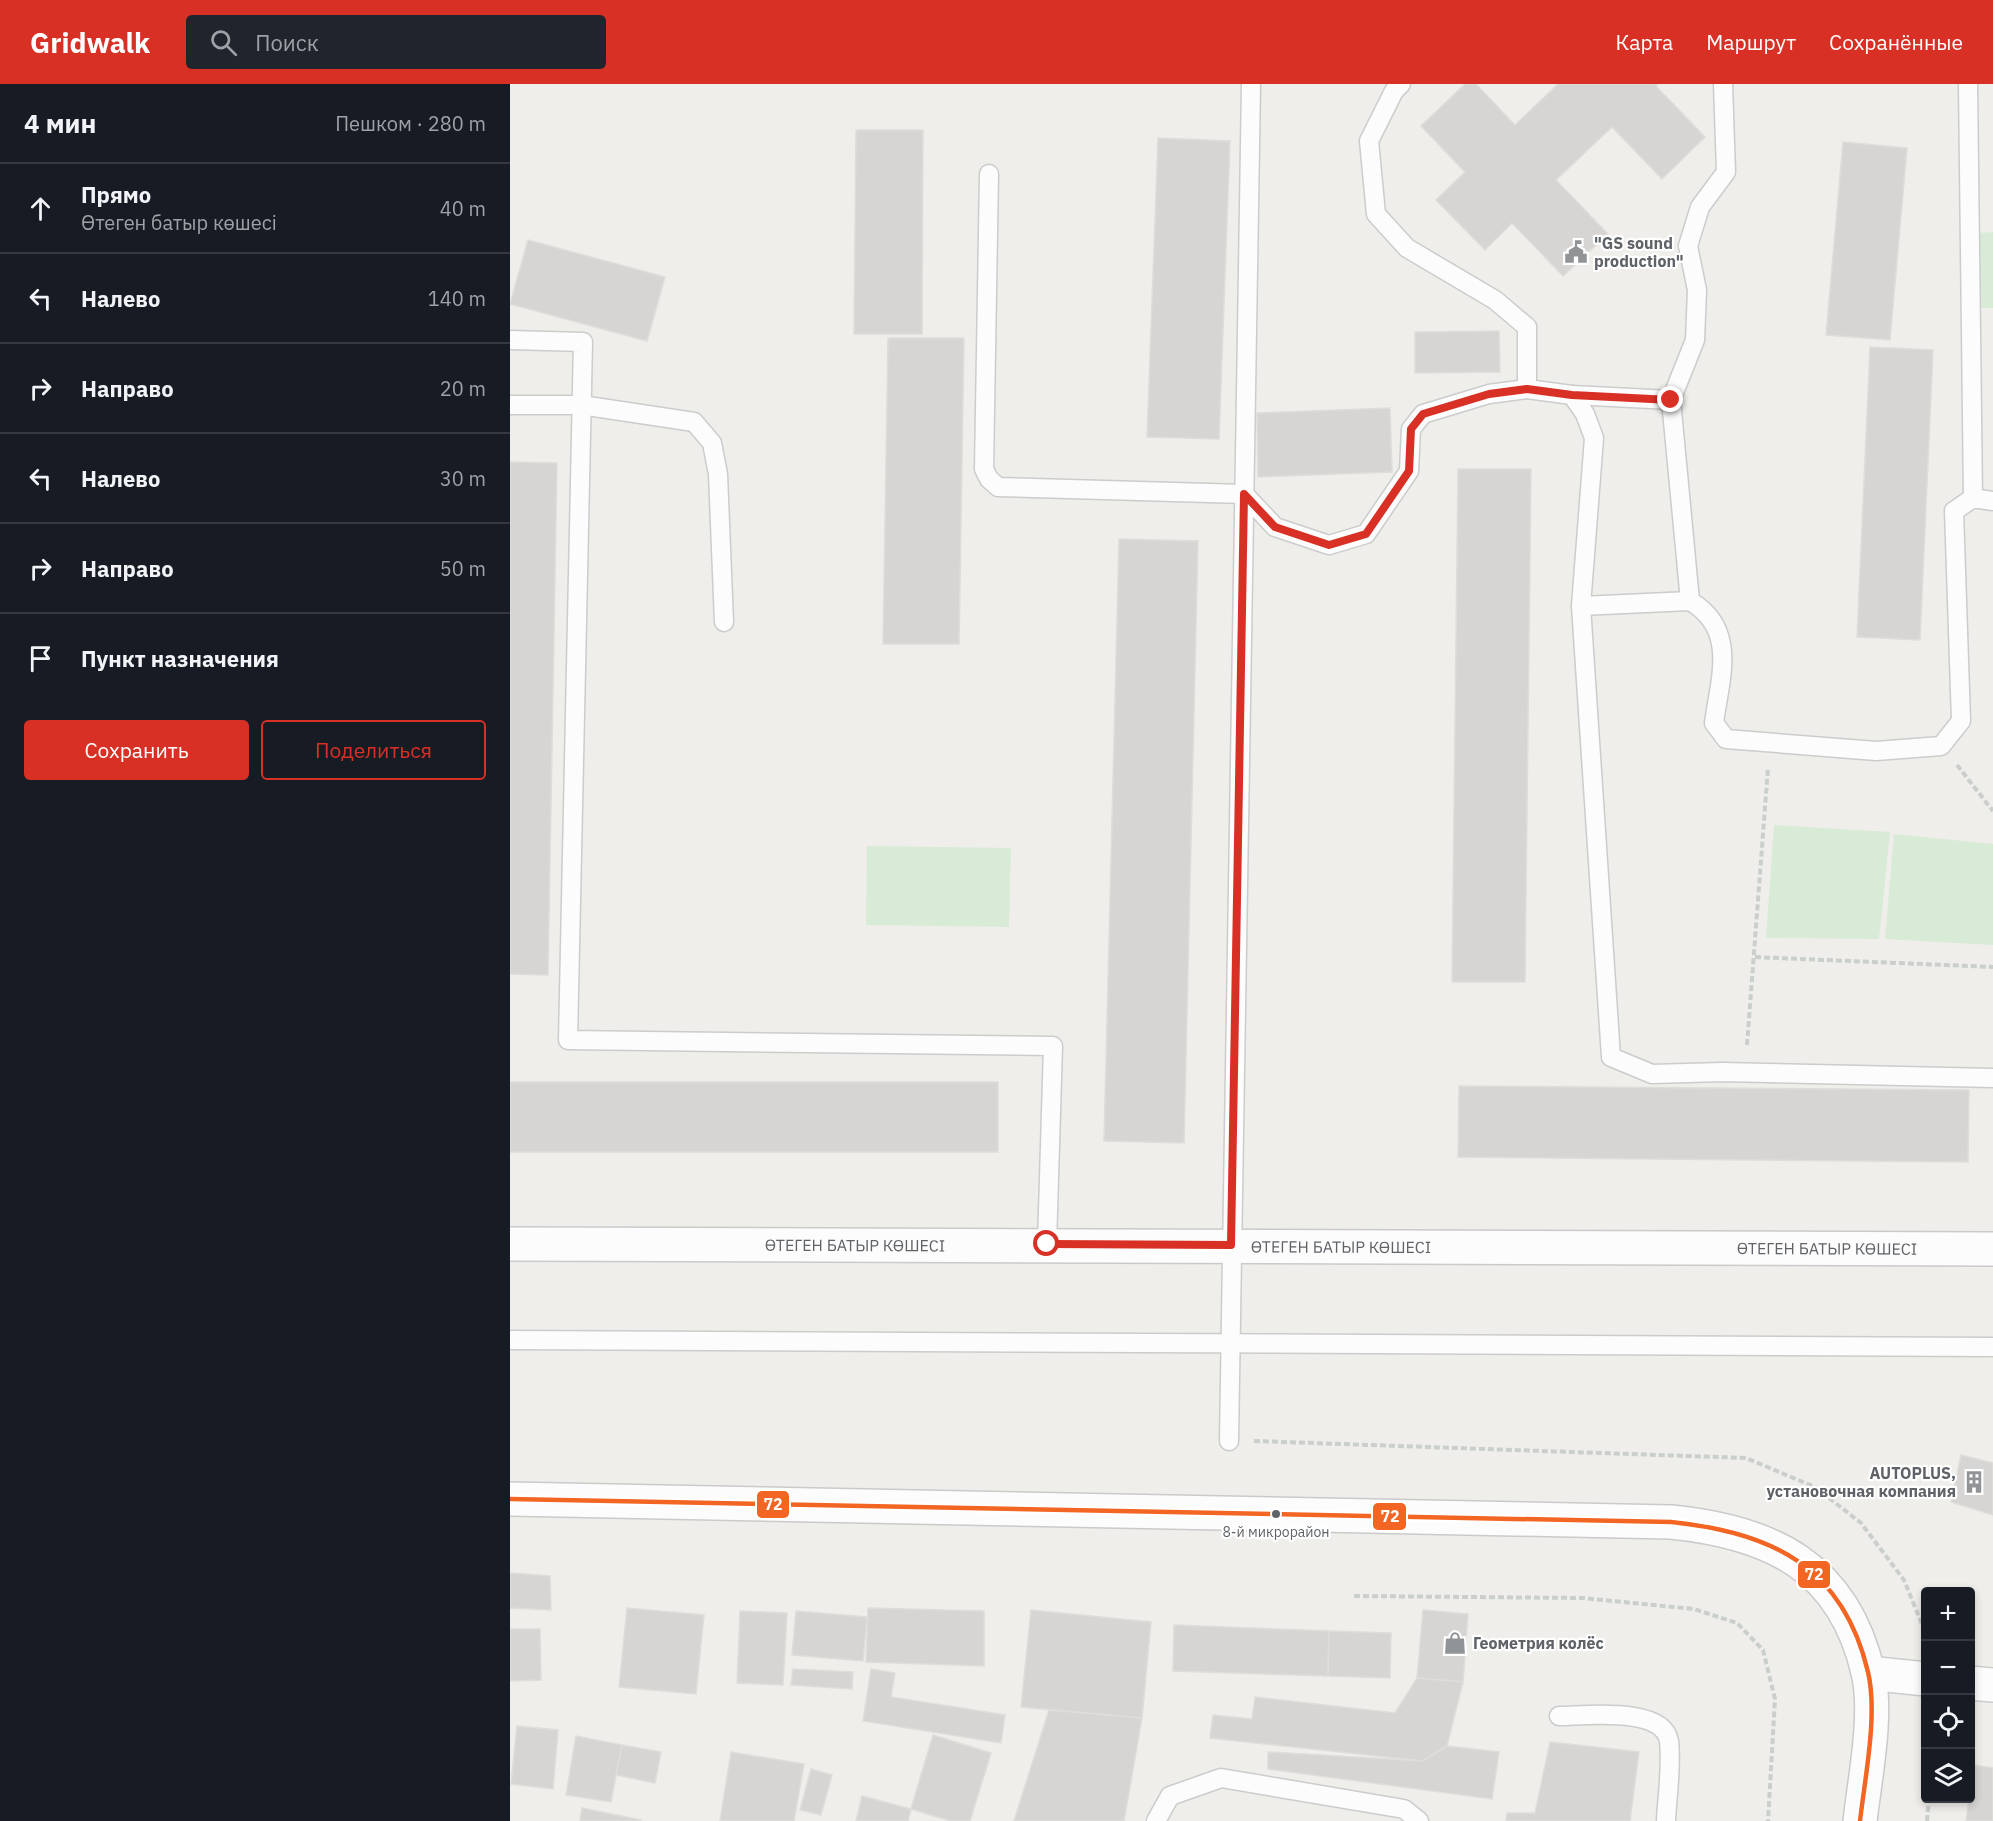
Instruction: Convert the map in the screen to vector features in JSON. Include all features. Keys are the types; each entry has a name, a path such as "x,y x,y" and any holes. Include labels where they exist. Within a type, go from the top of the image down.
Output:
{"main road":[{"name":"ӨТЕГЕН БАТЫР КӨШЕСІ","path":"510,1244 1047,1244 1993,1249"},
{"path":"510,1499 1671,1522 1714,1526 1755,1537 1791,1555 1825,1584 1852,1626 1868,1673 1871,1731 1860,1821"},
{"path":"1868,1673 1921,1678"},
{"path":"1975,1683 1993,1685"}],"lane":[{"path":"1229,1441 1251,84"},
{"path":"1401,84 1394,91 1369,141 1376,214 1407,248 1495,300 1527,327 1527,389"},
{"path":"1690,601 1671,400 1695,340 1697,290 1688,246 1700,207 1726,172 1723,84"},
{"path":"1968,84 1973,498"},
{"path":"989,174 984,469 989,479 998,487 1244,494 1275,527 1329,545 1366,534 1409,471 1411,429 1423,414 1489,394 1527,389 1572,395 1671,400"},
{"path":"510,340 583,342 568,1040 1053,1046 1047,1244"},
{"path":"1572,395 1585,414 1594,438 1581,606 1611,1057 1652,1074 1745,1073 1993,1078"},
{"path":"510,405 581,405 693,422 712,443 718,474 724,622"},
{"path":"1581,606 1690,601 1706,610 1718,628 1724,657 1714,723 1726,739 1876,751 1941,746 1961,721 1954,511 1973,498 1993,501"},
{"path":"510,1340 1993,1347"},
{"path":"1559,1716 1639,1716 1655,1721 1668,1739 1666,1821"},
{"path":"1156,1821 1170,1796 1221,1778 1404,1809 1419,1821"}],"path":[{"path":"1745,1073 1770,744"},
{"path":"1941,746 1993,811"},
{"path":"1755,957 1993,967"},
{"path":"1229,1441 1746,1458 1815,1487 1861,1523 1904,1580 1921,1622"},
{"path":"1354,1596 1582,1598 1694,1609 1737,1623 1763,1650 1775,1699 1768,1821"},
{"path":"1927,1821 1929,1803"}],"green space":[{"path":"1993,232 1993,308 1979,308 1977,233"},
{"path":"1774,825 1890,832 1879,939 1766,938"},
{"path":"1894,834 1993,844 1993,945 1885,939"},
{"path":"867,846 1011,848 1009,927 866,925"}],"building":[{"path":"1465,84 1476,84 1515,125 1558,84 1658,84 1656,86 1705,137 1662,179 1612,127 1556,180 1608,234 1563,276 1512,223 1485,250 1436,200 1465,172 1421,126"},
{"path":"856,130 923,130 922,334 854,334"},
{"path":"1158,138 1230,141 1219,439 1147,437"},
{"path":"1843,142 1907,148 1890,340 1826,335"},
{"path":"528,240 665,277 647,341 510,304"},
{"path":"1499,331 1500,372 1415,373 1415,332"},
{"path":"888,338 964,338 959,644 883,644"},
{"path":"1870,347 1933,350 1920,640 1857,637"},
{"path":"1390,408 1392,472 1258,477 1257,413"},
{"path":"510,462 557,463 548,975 510,974"},
{"path":"1458,469 1531,469 1525,982 1452,982"},
{"path":"1119,539 1198,541 1184,1143 1104,1141"},
{"path":"510,1082 998,1082 998,1152 510,1152"},
{"path":"1459,1086 1969,1090 1968,1162 1458,1157"},
{"name":"AUTOPLUS, установочная компания","path":"1961,1455 1993,1463 1993,1515 1951,1502"},
{"path":"510,1573 550,1576 551,1610 510,1608"},
{"path":"627,1608 704,1615 696,1694 619,1687"},
{"path":"868,1608 984,1611 984,1666 866,1662"},
{"path":"1031,1610 1151,1622 1142,1718 1021,1707"},
{"path":"1423,1610 1468,1614 1463,1682 1417,1678"},
{"path":"740,1611 787,1613 783,1685 737,1683"},
{"path":"796,1611 867,1617 863,1661 792,1655"},
{"path":"1174,1625 1329,1631 1328,1676 1173,1671"},
{"path":"510,1629 540,1629 541,1680 510,1681"},
{"path":"1329,1631 1391,1633 1390,1678 1328,1676"},
{"path":"793,1669 853,1672 852,1689 791,1685"},
{"path":"871,1669 895,1673 891,1697 1005,1715 1001,1743 863,1721"},
{"path":"1417,1678 1463,1682 1447,1746 1423,1761 1210,1738 1213,1715 1252,1719 1255,1697 1395,1713"},
{"path":"1049,1710 1142,1718 1124,1821 1014,1821"},
{"path":"517,1726 558,1730 553,1789 511,1784"},
{"path":"933,1735 991,1753 970,1821 950,1821 911,1809"},
{"path":"576,1736 622,1745 611,1802 566,1795"},
{"path":"1550,1742 1639,1752 1630,1821 1506,1821 1507,1813 1535,1813"},
{"path":"622,1745 661,1752 655,1783 616,1775"},
{"path":"1447,1746 1499,1752 1492,1799 1268,1769 1268,1752 1423,1761"},
{"path":"731,1752 804,1764 794,1821 720,1821"},
{"path":"1975,1765 1993,1768 1993,1821 1966,1821 1969,1803 1975,1803"},
{"path":"811,1769 832,1775 821,1815 800,1810"},
{"path":"862,1796 911,1809 908,1821 856,1821"},
{"path":"582,1808 641,1820 580,1821"}],"transit line":[{"name":"72","path":"510,1499 1671,1522 1707,1527 1771,1546 1798,1561 1821,1581 1841,1605 1856,1636 1871,1689 1870,1746 1860,1821"}],"place":[{"name":"\"GS sound production\"","path":"1576,252"},
{"name":"AUTOPLUS, установочная компания","path":"1974,1482"},
{"name":"8-й микрорайон","path":"1276,1514"},
{"name":"Геометрия колёс","path":"1455,1643"}],"route":[{"path":"1047,1244 1231,1245 1244,494 1275,527 1329,545 1366,534 1409,471 1411,429 1423,414 1489,394 1527,389 1572,395 1671,400"}]}
